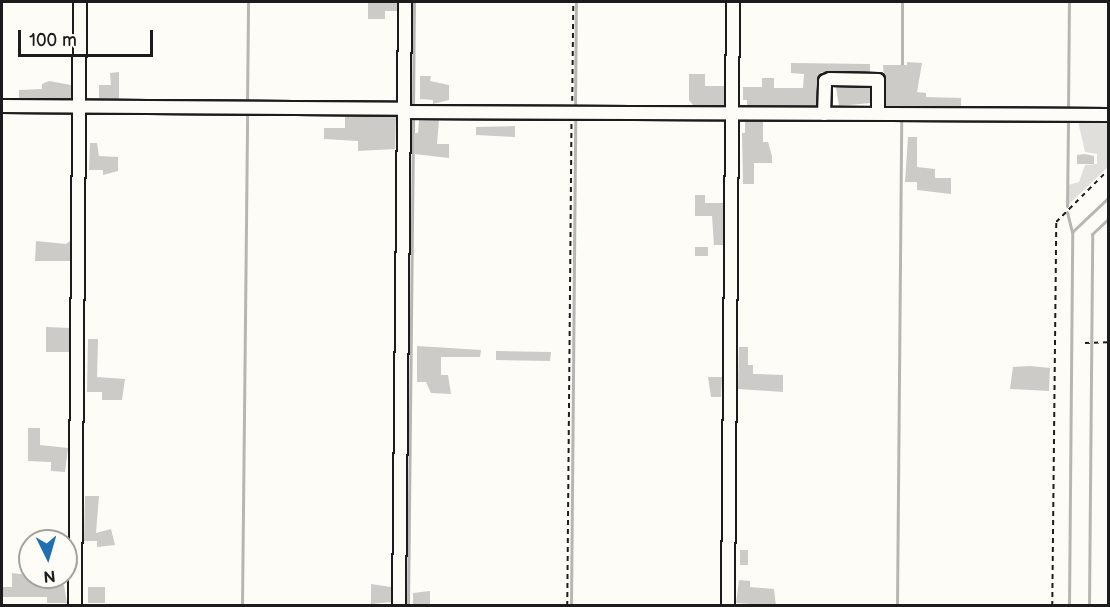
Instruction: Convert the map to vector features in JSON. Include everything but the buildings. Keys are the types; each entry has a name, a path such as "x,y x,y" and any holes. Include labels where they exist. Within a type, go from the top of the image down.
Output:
{"street":[{"path":"75,606 80,2"},
{"path":"399,606 408,111 405,2"},
{"path":"728,606 734,2"},
{"path":"824,114 825,81 830,79 878,80 878,113"},
{"path":"2,106 733,114 1108,115"}],"path":[{"path":"567,606 573,2"},
{"path":"1052,606 1056,222 1108,170"},
{"path":"1085,343 1108,342"}],"shaded area":[{"path":"1077,117 1108,118 1108,167 1068,205 1068,185 1079,182 1085,165 1097,164 1097,154 1085,152"}],"waterway":[{"path":"247,105 248,2"},
{"path":"413,109 414,2"},
{"path":"575,108 576,2"},
{"path":"902,2 902,69"},
{"path":"1068,111 1069,2"},
{"path":"242,606 247,112"},
{"path":"408,606 413,115"},
{"path":"571,606 575,115"},
{"path":"1067,206 1068,118"},
{"path":"897,606 901,119"},
{"path":"1069,606 1072,232 1108,198"},
{"path":"1067,212 1072,232"},
{"path":"1089,606 1092,234 1108,219"}]}
